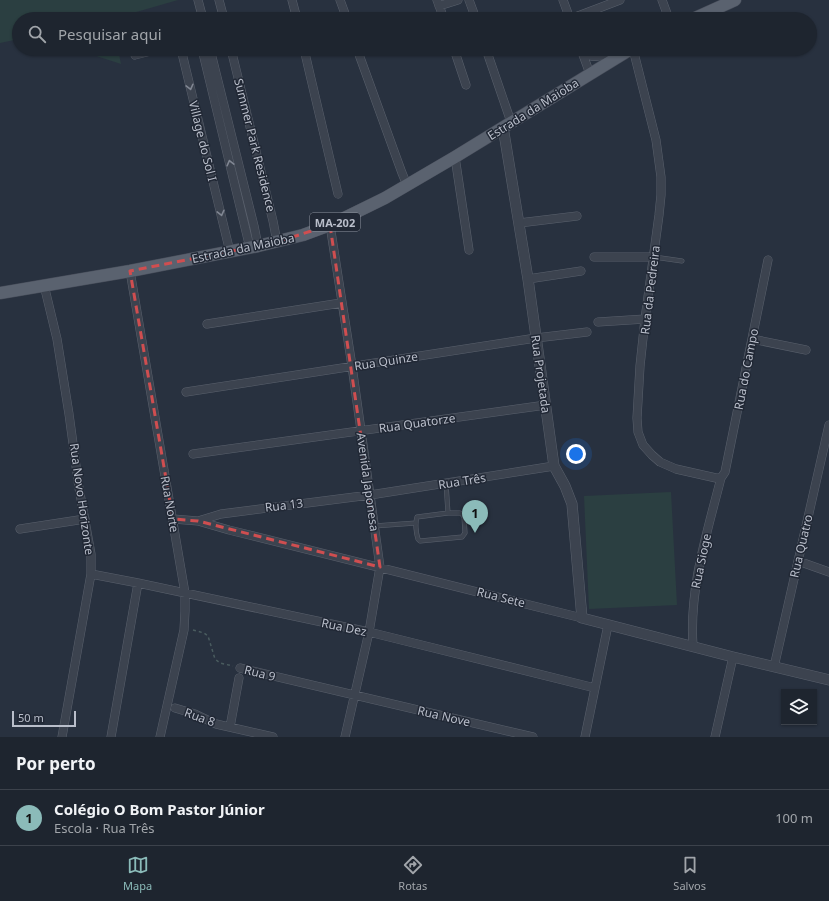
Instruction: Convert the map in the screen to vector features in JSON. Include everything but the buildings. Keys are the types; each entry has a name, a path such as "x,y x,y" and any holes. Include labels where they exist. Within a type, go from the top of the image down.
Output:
{"main road":[{"path":"708,12 735,0"},
{"name":"Estrada da Maioba","path":"0,293 230,252 278,242 330,225 385,198 455,157 590,74 616,56"}],"street":[{"path":"198,0 201,12"},
{"path":"219,0 222,12"},
{"path":"292,0 295,12"},
{"path":"340,0 344,12"},
{"path":"438,3 458,0"},
{"path":"469,0 473,12"},
{"path":"563,0 567,12"},
{"path":"588,12 620,0"},
{"path":"662,0 666,12"},
{"name":"Village do Sol I","path":"183,56 230,252"},
{"name":"Village do Sol I","path":"204,56 246,228 254,247"},
{"path":"212,56 254,226 254,247"},
{"name":"Summer Park Residence","path":"233,56 278,242"},
{"path":"306,56 338,194"},
{"path":"360,56 407,185"},
{"path":"456,56 466,85"},
{"path":"488,56 507,125"},
{"path":"583,56 590,74"},
{"path":"588,56 601,56"},
{"name":"Rua da Pedreira","path":"627,56 656,140 661,177 661,195 640,366 637,418 638,432 643,444 660,462 676,469 721,478"},
{"name":"Rua Projetada","path":"507,125 519,222 554,466 565,486 572,504 582,618"},
{"path":"455,157 468,250"},
{"path":"519,222 577,216"},
{"name":"Avenida Japonesa","path":"330,225 352,366 380,567 368,632 345,737"},
{"path":"594,258 654,257"},
{"name":"Rua do Campo","path":"721,478 725,472 768,260"},
{"name":"Rua Norte","path":"130,271 185,593 184,630 160,737"},
{"path":"528,279 581,271"},
{"name":"Rua Novo Horizonte","path":"44,285 57,339 79,488 91,554 91,574 62,737"},
{"path":"207,324 341,303"},
{"path":"598,322 645,319"},
{"name":"Rua Quinze","path":"186,392 536,338 587,332"},
{"path":"752,339 806,350"},
{"name":"Rua Quatorze","path":"193,454 546,405"},
{"name":"Rua Quatro","path":"774,667 829,425"},
{"name":"Rua Três","path":"370,495 554,466"},
{"name":"Rua Sioge","path":"694,646 692,618 695,587 703,546 721,478"},
{"name":"Rua 13","path":"198,521 221,514 370,495"},
{"path":"20,529 85,519"},
{"name":"Rua Sete","path":"172,519 198,521 259,538 829,680"},
{"path":"798,561 829,572"},
{"name":"Rua Dez","path":"91,574 368,632 595,688"},
{"path":"111,737 138,583"},
{"path":"585,737 608,625"},
{"path":"715,737 733,657"},
{"name":"Rua 9","path":"240,668 355,695"},
{"path":"230,727 239,678"},
{"name":"Rua Nove","path":"355,695 533,737"},
{"name":"Rua 8","path":"175,708 195,714 216,724 273,737"}],"lane":[{"path":"654,257 682,261"},
{"path":"446,483 448,513"},
{"path":"448,513 460,513 464,517 465,533 462,537 420,541 417,538 416,518 420,516 448,513"},
{"path":"374,526 416,523"}],"path":[{"name":"Rua 9","path":"184,630 206,634 208,636 215,660 240,668"}],"highlighted area":[{"path":"330,225 380,567 198,521 173,519 130,271 277,242"}],"green space":[{"path":"0,0 178,0 136,12 12,12 12,40 0,43"},
{"path":"96,56 119,56 121,64"},
{"path":"671,492 677,605 589,609 584,496"}],"place":[{"name":"Colégio O Bom Pastor Júnior","path":"475,533"}]}
